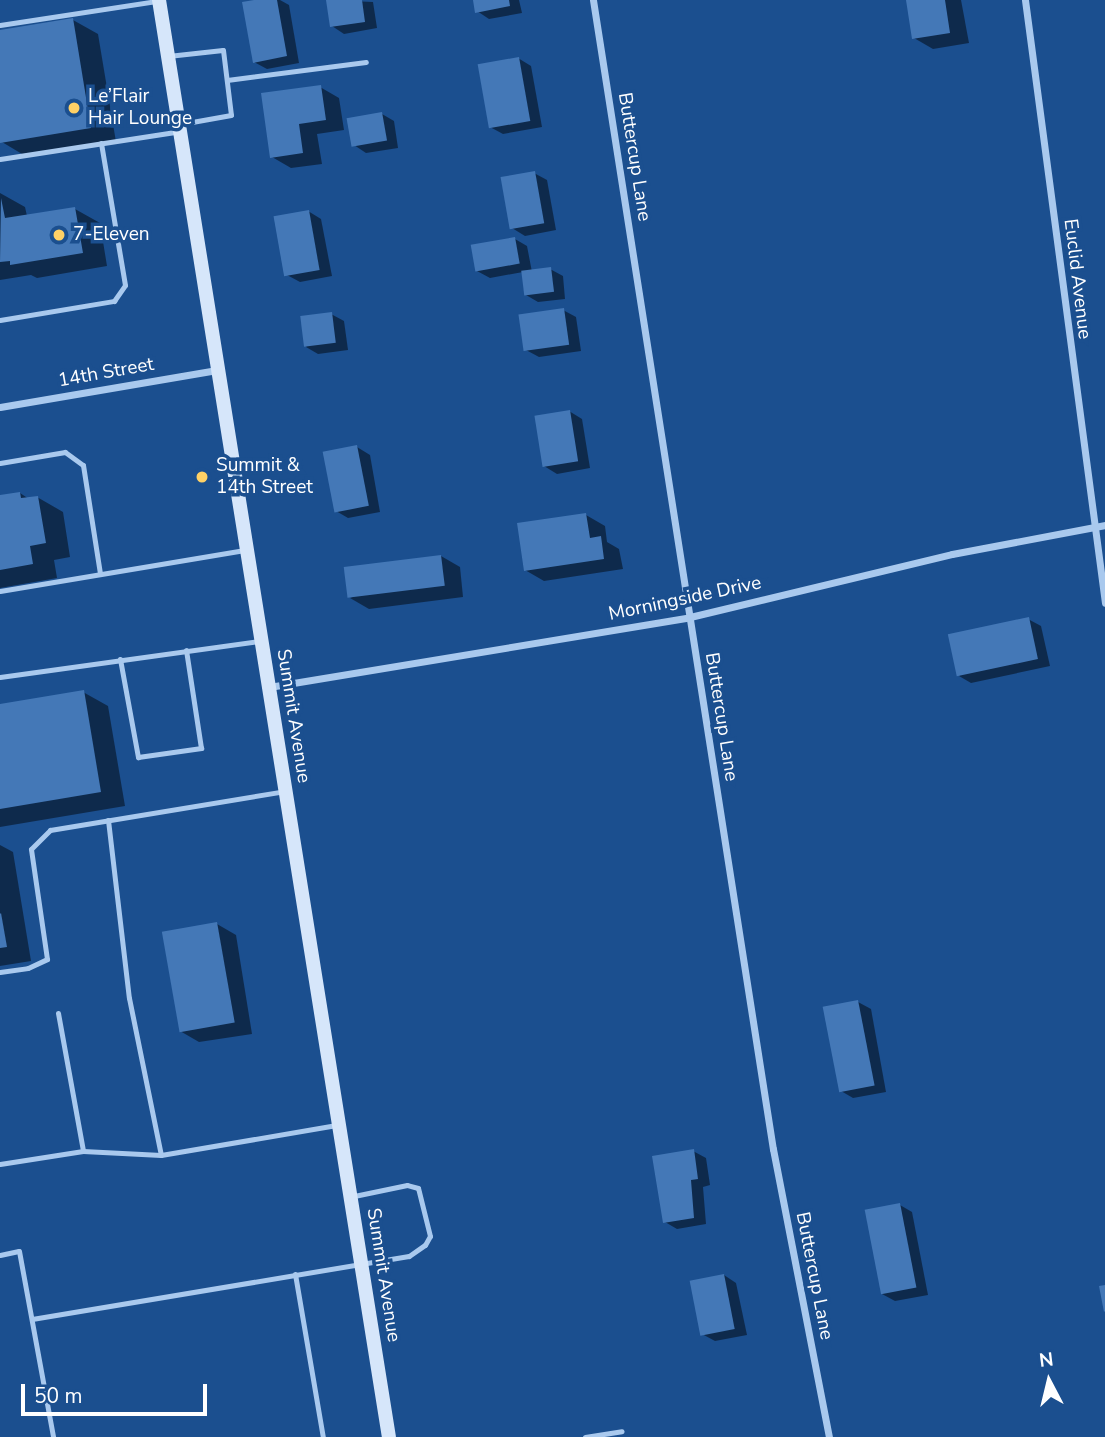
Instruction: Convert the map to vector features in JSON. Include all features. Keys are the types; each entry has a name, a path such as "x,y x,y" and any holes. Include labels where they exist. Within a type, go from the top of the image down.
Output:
{"main road":[{"name":"Summit Avenue","path":"159,0 389,1437"}],"street":[{"name":"Buttercup Lane","path":"593,0 773,1149 829,1437"},
{"name":"Euclid Avenue","path":"1025,0 1105,603"},
{"name":"14th Street","path":"0,407 217,369"},
{"name":"Morningside Drive","path":"269,687 690,617 952,554 1105,525"}],"lane":[{"path":"0,24 159,0"},
{"path":"0,159 101,144 231,115 223,50 168,57"},
{"path":"227,80 366,62"},
{"path":"0,320 114,301 125,285 101,144"},
{"path":"0,463 65,452 83,465 100,574"},
{"path":"0,591 246,550"},
{"path":"0,677 261,641"},
{"path":"120,659 138,757 201,748 186,650"},
{"path":"0,972 28,968 47,959 31,849 50,830 285,791"},
{"path":"108,820 129,998 161,1155"},
{"path":"58,1013 83,1151"},
{"path":"0,1164 83,1151 161,1155 339,1124"},
{"path":"32,1319 419,1252 430,1236 424,1200 413,1186 351,1196"},
{"path":"0,1255 19,1251 52,1437"},
{"path":"295,1275 323,1437"},
{"path":"585,1437 622,1431"}],"building":[{"path":"277,0 287,56 253,63 242,2"},
{"path":"326,0 362,0 365,22 330,27"},
{"path":"473,0 509,0 510,6 475,13"},
{"path":"906,0 945,0 950,33 912,39"},
{"path":"73,18 91,128 0,143 0,30"},
{"path":"519,57 530,121 489,128 478,64"},
{"path":"321,85 326,120 299,124 303,153 270,158 261,93"},
{"path":"382,112 387,141 352,147 347,118"},
{"path":"535,171 544,223 510,229 501,177"},
{"path":"1,198 5,218 75,207 83,253 10,265 10,261 0,262"},
{"path":"309,210 320,270 284,276 274,216"},
{"path":"515,237 520,264 475,271 471,245"},
{"path":"551,267 554,292 524,295 521,271"},
{"path":"564,308 569,345 524,351 518,314"},
{"path":"332,312 336,343 304,347 300,316"},
{"path":"570,410 578,461 543,467 534,416"},
{"path":"357,445 369,506 334,513 323,452"},
{"path":"20,492 21,498 38,496 46,543 30,546 33,564 0,570 0,495"},
{"path":"586,513 590,538 601,536 604,559 524,571 517,523"},
{"path":"441,555 445,586 348,598 344,567"},
{"path":"1029,617 1038,659 957,676 948,634"},
{"path":"84,690 101,792 0,809 0,704"},
{"path":"0,914 7,947 0,948"},
{"path":"217,922 235,1022 180,1032 162,932"},
{"path":"858,1000 875,1085 839,1092 823,1007"},
{"path":"694,1149 698,1179 691,1180 694,1218 663,1223 652,1156"},
{"path":"900,1203 916,1287 881,1294 865,1210"},
{"path":"724,1274 735,1329 700,1336 690,1281"},
{"path":"1105,1285 1105,1311 1104,1312 1099,1286"}],"place":[{"name":"Le’Flair Hair Lounge","path":"74,108"},
{"name":"7-Eleven","path":"59,235"},
{"name":"Summit & 14th Street","path":"202,477"}]}
